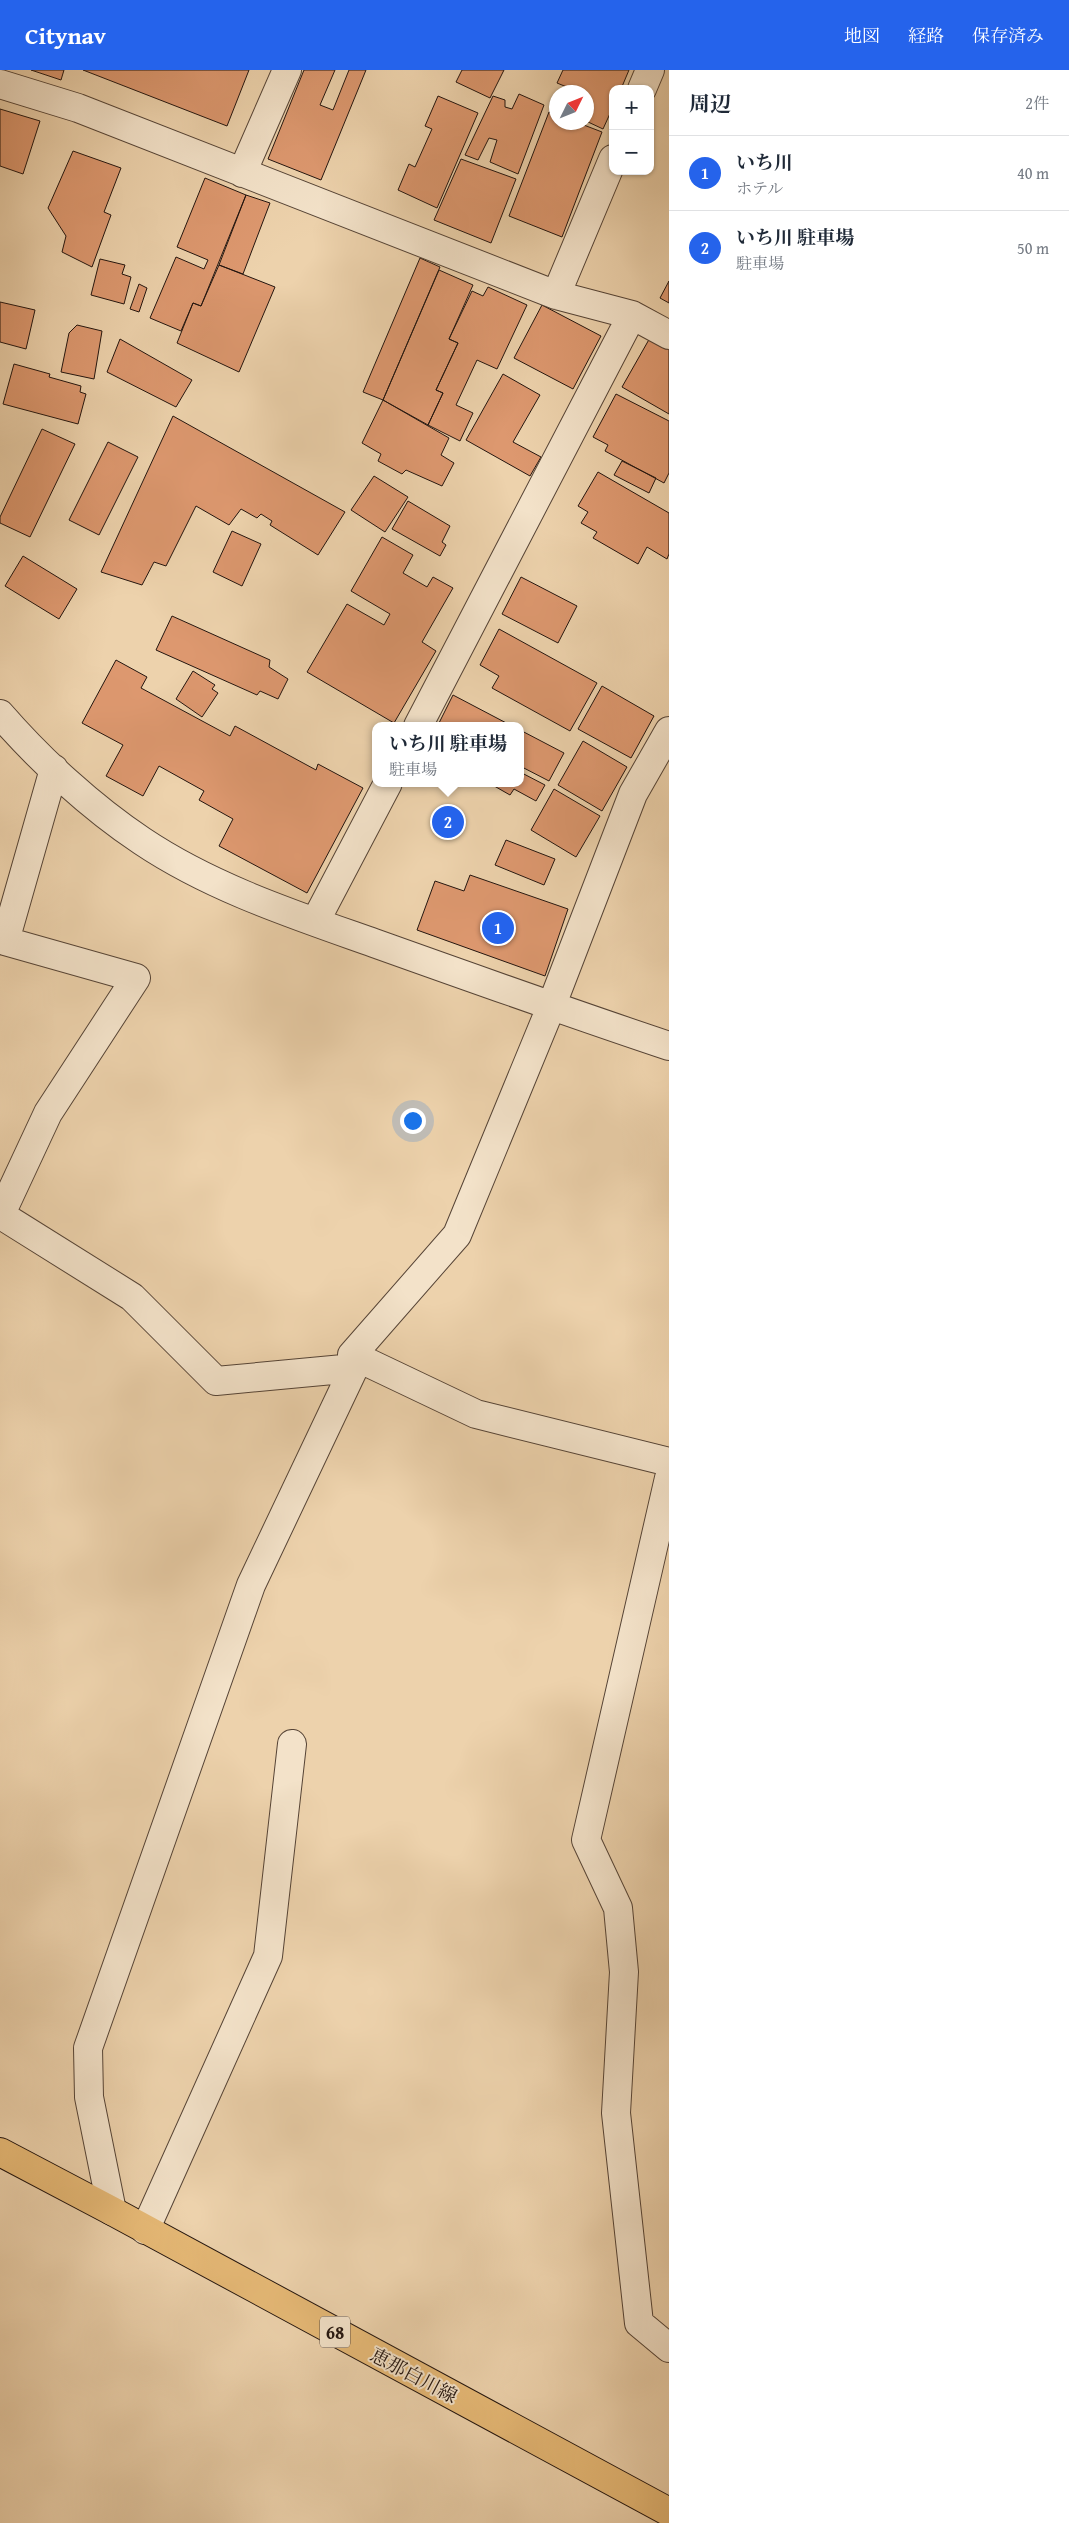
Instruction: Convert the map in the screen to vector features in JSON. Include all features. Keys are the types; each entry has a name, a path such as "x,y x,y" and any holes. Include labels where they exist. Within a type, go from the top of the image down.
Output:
{"main road":[{"name":"恵那白川線","path":"0,2152 669,2512"}],"street":[{"path":"242,173 287,70"},
{"path":"644,85 650,70"},
{"path":"0,84 78,108 556,295 632,315 669,335"},
{"path":"556,295 609,169"},
{"path":"420,722 632,315"},
{"path":"3,722 91,803 142,841 212,881 315,922 551,1007 669,1046"},
{"path":"112,2211 89,2097 88,2048 251,1585 353,1361 457,1235 551,1007 633,794 669,732"},
{"path":"54,768 5,941 136,978 48,1112 1,1216 132,1297 216,1382 353,1361 476,1414 669,1462"},
{"path":"315,922 386,787"},
{"path":"669,1478 586,1840 618,1908 624,1972 616,2114 639,2323 669,2348"},
{"path":"145,2230 268,1956 292,1744"}],"building":[{"path":"31,70 64,70 61,80"},
{"path":"83,70 249,70 227,126"},
{"path":"304,70 335,70 320,105 333,110 349,70 366,70 321,180 268,159"},
{"path":"462,70 504,70 490,98 456,82"},
{"path":"563,70 629,70 623,85 609,85 609,116 603,129 594,125 594,85 562,85 557,83"},
{"path":"519,94 544,105 518,174 490,162 497,140 489,138 478,160 465,155 493,96 505,100 505,107 512,109"},
{"path":"438,96 478,113 437,208 398,190 409,164 415,167 432,129 425,126"},
{"path":"0,109 40,121 23,174 0,166"},
{"path":"549,112 549,130 594,129 602,132 562,237 509,216"},
{"path":"73,151 121,168 104,212 111,215 92,267 62,252 66,236 48,208"},
{"path":"461,159 516,179 491,243 434,220"},
{"path":"205,178 246,195 201,306 193,303 181,331 150,318 176,257 204,269 208,260 177,247"},
{"path":"246,195 270,203 243,274 219,265"},
{"path":"420,258 440,267 383,400 363,392"},
{"path":"100,259 125,265 122,274 131,277 124,304 91,295"},
{"path":"219,265 275,287 239,372 177,343 193,303 201,306"},
{"path":"439,270 473,285 449,339 458,343 436,390 443,393 428,425 383,400"},
{"path":"669,281 669,303 660,298"},
{"path":"139,284 147,288 139,312 130,309"},
{"path":"488,287 527,305 497,369 477,360 456,405 473,413 460,441 428,425 443,393 436,390 458,343 449,339 472,291 483,296"},
{"path":"0,302 35,310 26,349 0,342"},
{"path":"542,305 601,336 573,389 514,358"},
{"path":"77,325 102,331 94,379 61,372 69,333"},
{"path":"651,336 669,346 669,414 622,387"},
{"path":"120,339 192,380 176,407 107,372"},
{"path":"14,364 50,374 49,377 81,386 80,392 86,394 78,424 3,404"},
{"path":"503,374 540,395 513,442 541,457 530,476 466,440"},
{"path":"616,394 669,421 669,473 664,483 605,451 608,445 593,437"},
{"path":"383,400 449,438 441,455 454,463 442,486 406,470 402,474 378,461 381,454 362,443"},
{"path":"173,416 345,512 318,555 270,525 272,521 261,514 257,518 241,509 229,525 196,506 166,566 154,562 142,585 101,572"},
{"path":"42,429 75,444 30,537 0,523 0,517"},
{"path":"108,442 138,457 99,535 69,520"},
{"path":"622,461 656,478 649,493 614,475"},
{"path":"598,472 669,513 669,554 667,559 647,547 638,564 593,538 597,532 581,523 588,512 578,506"},
{"path":"374,476 408,497 385,532 351,510"},
{"path":"408,501 450,526 442,542 446,545 440,556 392,529"},
{"path":"232,531 261,544 242,586 213,572"},
{"path":"382,537 413,555 403,573 427,587 433,577 453,588 422,642 436,651 395,722 307,672 347,604 384,625 390,614 351,591"},
{"path":"23,556 77,589 59,619 5,586"},
{"path":"521,577 577,606 558,643 502,614"},
{"path":"172,616 270,660 269,667 288,679 278,699 260,691 257,695 156,650"},
{"path":"499,629 597,683 570,731 492,688 499,676 480,665"},
{"path":"116,660 147,677 141,688 230,736 235,726 316,770 318,764 363,788 307,893 219,846 233,819 199,800 204,791 159,766 143,796 106,776 123,745 82,723"},
{"path":"193,671 215,685 212,689 218,693 202,717 176,699"},
{"path":"602,686 654,716 631,758 578,729"},
{"path":"453,695 504,722 440,722"},
{"path":"524,732 564,753 549,781 524,768"},
{"path":"583,741 627,767 602,811 558,785"},
{"path":"524,774 545,785 536,801 514,789 510,795 496,787 524,787"},
{"path":"554,789 600,816 576,857 531,830"},
{"path":"506,840 555,859 544,885 495,865"},
{"path":"470,875 568,909 545,976 417,930 435,881 464,891"}],"place":[{"name":"いち川 駐車場","path":"448,822"},
{"name":"いち川","path":"498,928"}]}
